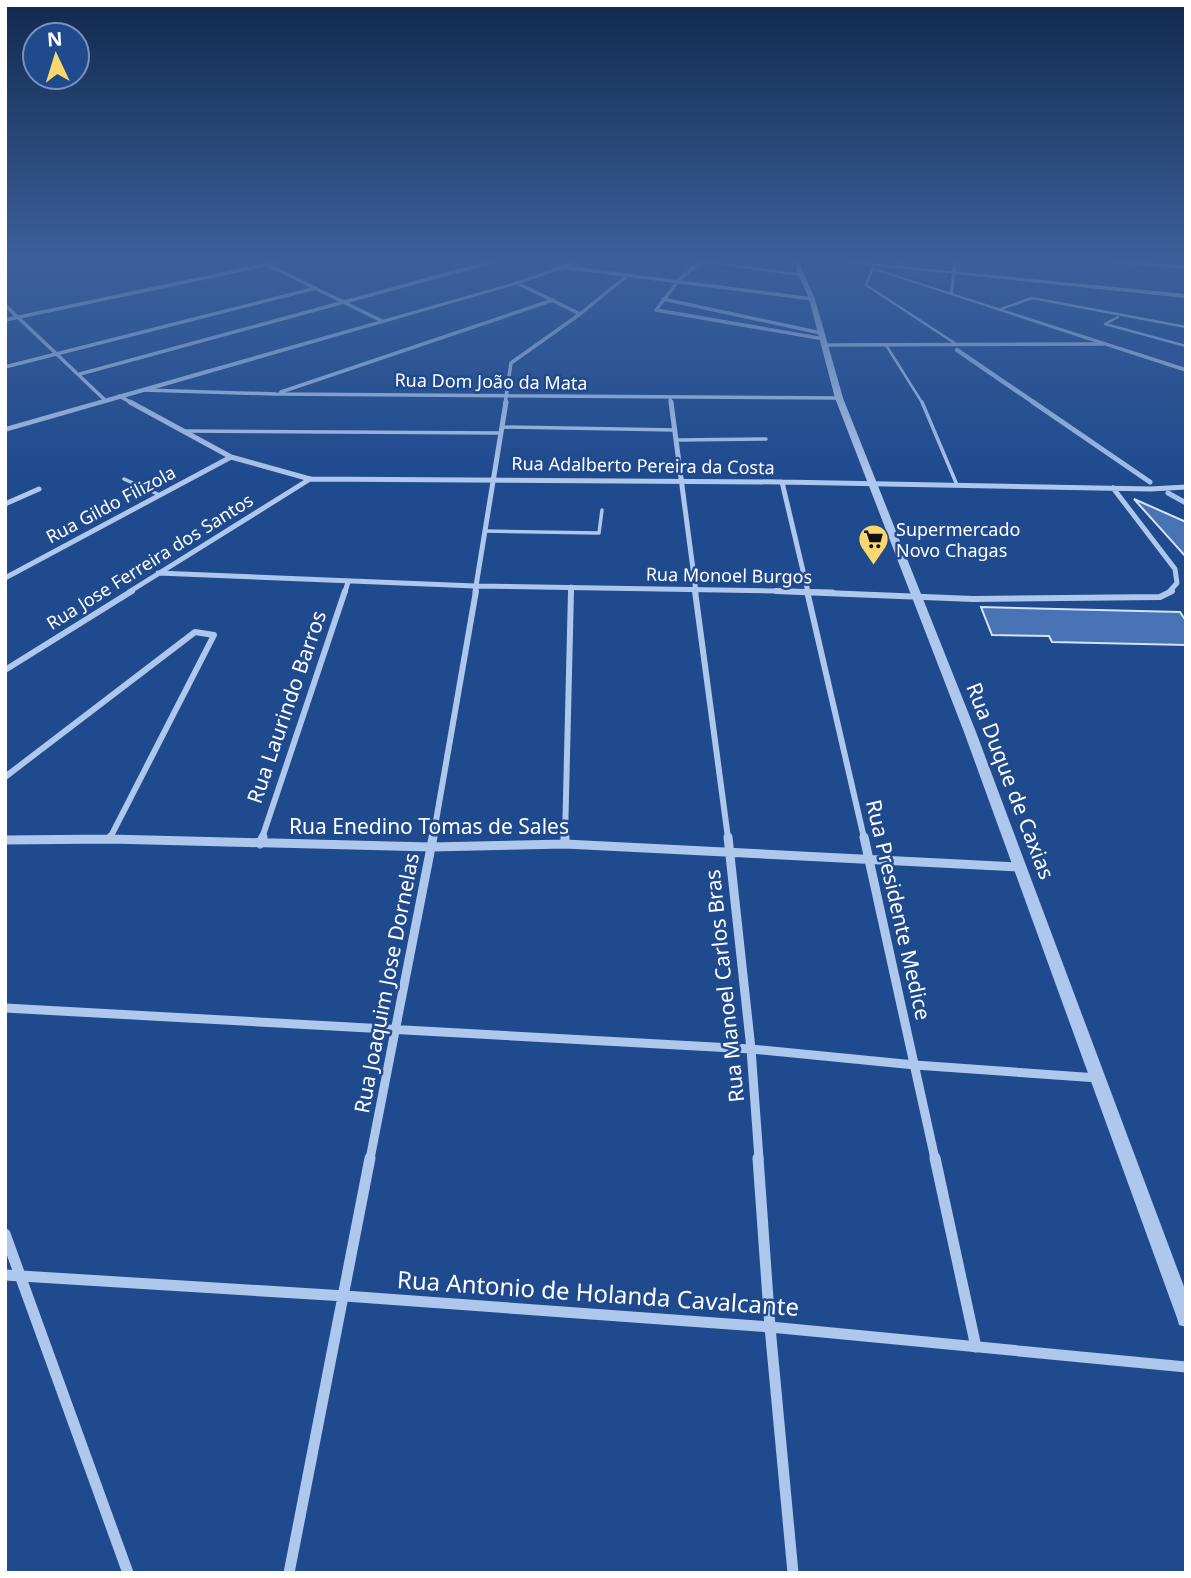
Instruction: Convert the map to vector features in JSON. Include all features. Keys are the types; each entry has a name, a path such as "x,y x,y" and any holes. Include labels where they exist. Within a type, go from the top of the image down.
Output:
{"street":[{"path":"36,333 106,401"},
{"path":"5,366 138,333"},
{"path":"80,374 236,333"},
{"path":"5,430 342,333"},
{"path":"276,394 457,333"},
{"name":"Rua Joaquim Jose Dornelas","path":"289,1573 431,847 495,479 511,363 554,333"},
{"path":"786,333 886,345 1102,344"},
{"path":"798,333 823,339"},
{"name":"Rua Duque de Caxias","path":"821,333 839,398 918,596 1186,1318"},
{"path":"1069,333 1186,370"},
{"name":"Rua Dom João da Mata","path":"142,390 505,397 839,398"},
{"name":"Rua Adalberto Pereira da Costa","path":"119,396 231,457 310,479 1186,487"},
{"name":"Rua Manoel Carlos Bras","path":"670,398 730,852 751,1049 770,1327 793,1573"},
{"name":"Rua Gildo Filizola","path":"5,578 231,457"},
{"name":"Rua Jose Ferreira dos Santos","path":"5,670 310,479"},
{"name":"Rua Presidente Medice","path":"782,482 805,591 869,858 976,1347"},
{"name":"Rua Monoel Burgos","path":"158,572 348,582 805,591 973,599 1160,597 1170,593 1176,587 1178,578 1175,569 1113,488"},
{"path":"5,502 39,489 5,502"},
{"name":"Rua Laurindo Barros","path":"260,844 348,582"},
{"path":"565,844 571,587"},
{"path":"5,777 195,632 214,635 110,839"},
{"name":"Rua Enedino Tomas de Sales","path":"5,840 110,839 431,847 565,844 1020,867"},
{"path":"5,1007 751,1049 915,1065 1099,1078"},
{"path":"5,1234 128,1573"},
{"name":"Rua Antonio de Holanda Cavalcante","path":"5,1275 345,1296 770,1327 1186,1367"}],"lane":[{"path":"938,333 956,344"},
{"path":"1137,333 1186,346"},
{"path":"886,345 926,408 957,485"},
{"path":"181,431 675,430"},
{"path":"676,440 765,439"},
{"path":"124,480 160,495"},
{"path":"598,539 601,510"},
{"path":"485,531 599,533"}],"building":[{"path":"1134,499 1186,522 1186,557"},
{"path":"981,607 1180,612 1186,621 1186,645 1052,642 1049,636 992,635"}],"waterway":[{"path":"957,350 1036,404"},
{"path":"1033,402 1150,482"},
{"path":"1168,493 1186,503"}],"place":[{"name":"Supermercado Novo Chagas","path":"873,567"}]}
